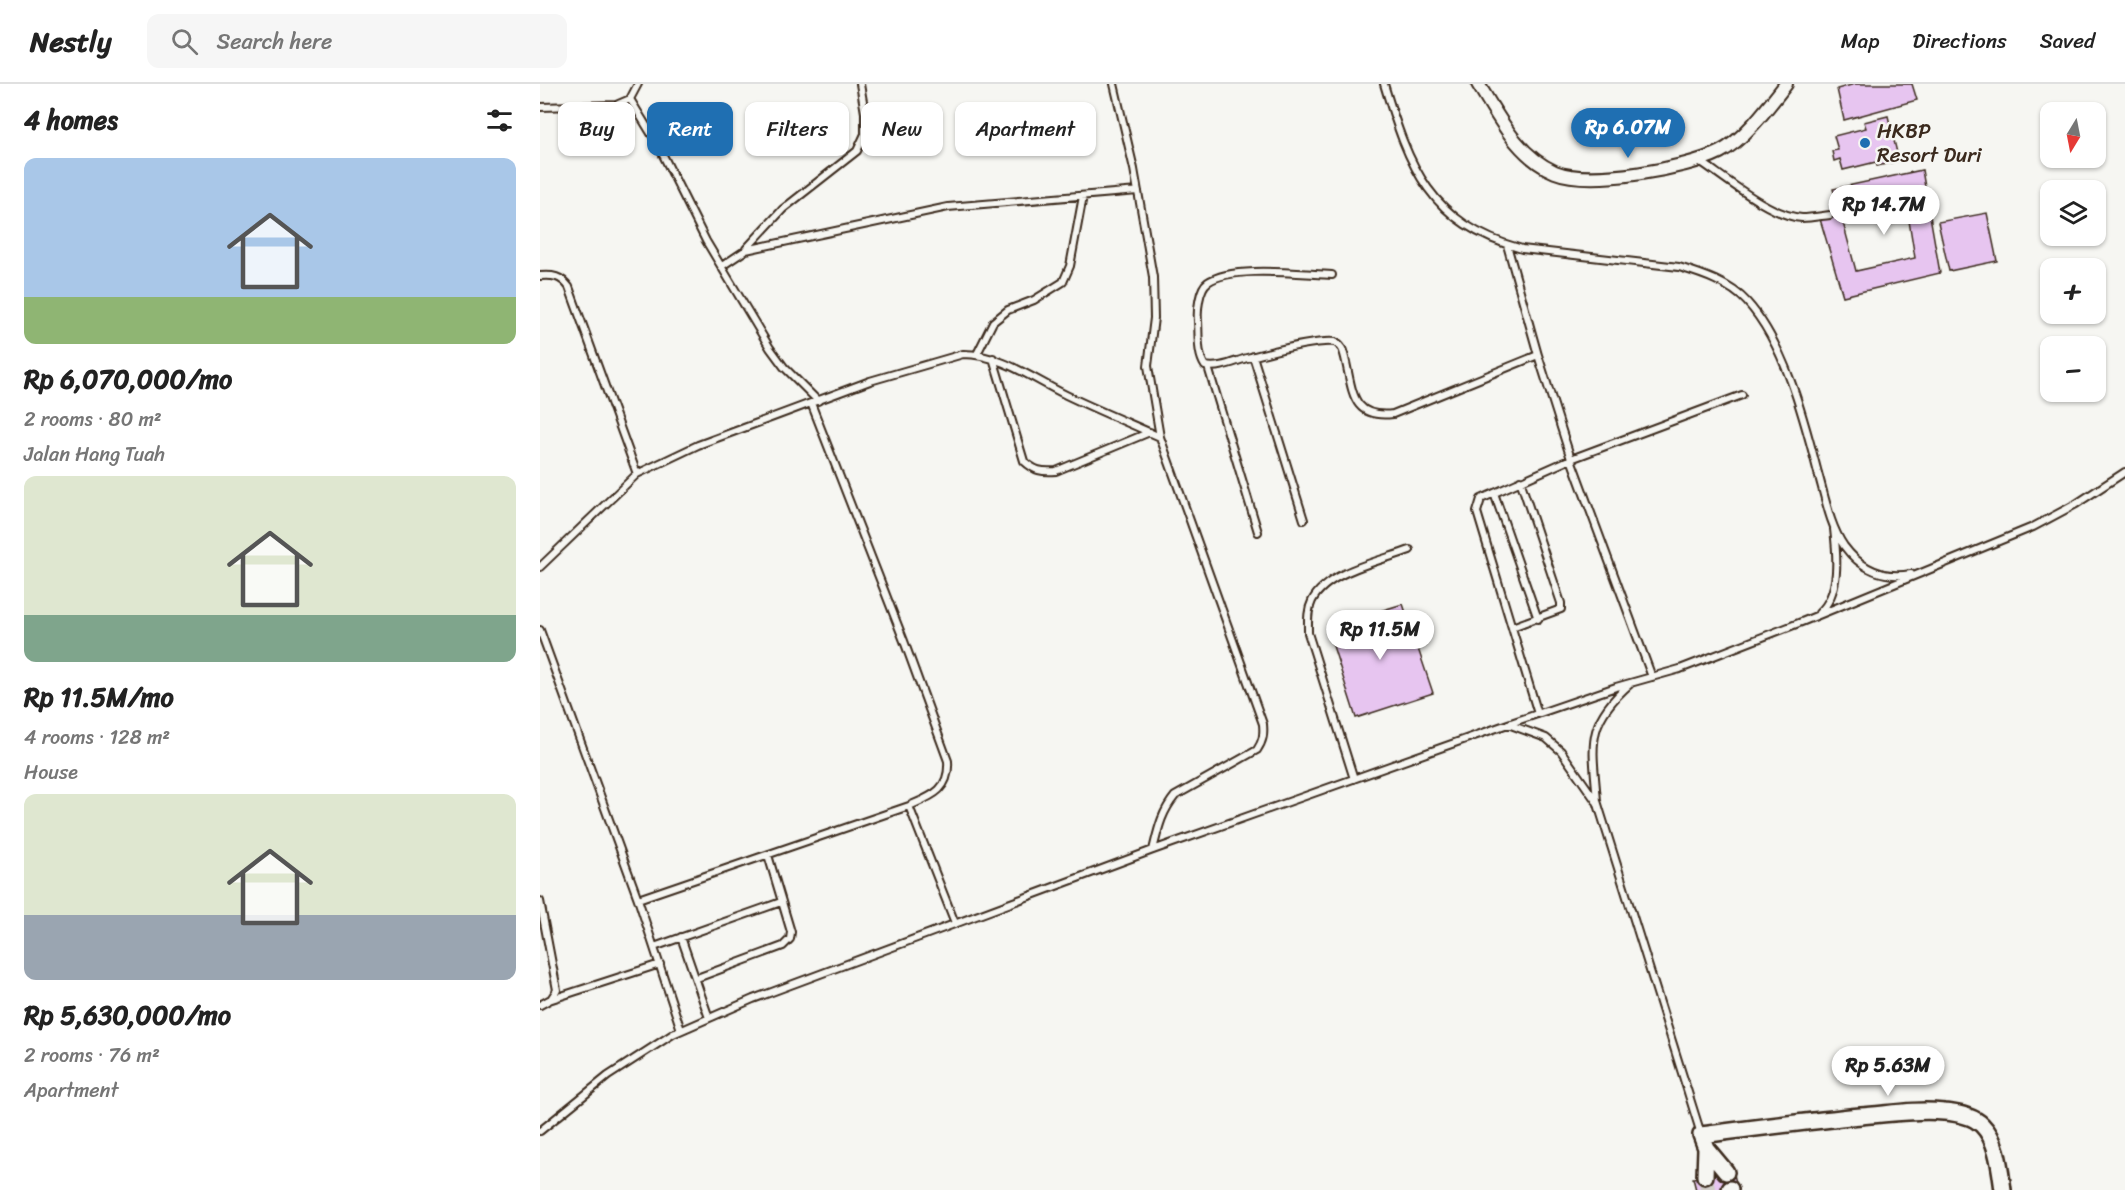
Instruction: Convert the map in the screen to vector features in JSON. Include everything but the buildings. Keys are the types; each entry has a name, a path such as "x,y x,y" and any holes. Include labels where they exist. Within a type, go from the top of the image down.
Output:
{"street":[{"path":"1478,84 1517,145 1555,172 1589,177 1645,172 1699,160 1721,152 1756,122 1786,84"},
{"path":"1704,1142 1805,1122 1913,1111 1960,1114 1983,1125 1999,1165 2003,1190"},
{"path":"1704,1142 1726,1172"},
{"path":"1704,1142 1705,1176"}],"lane":[{"path":"540,108 616,105 630,99 638,84"},
{"path":"722,266 746,250 783,209 857,151 865,134 865,113 860,84"},
{"path":"1114,84 1138,191 1153,277 1154,318 1148,366 1161,437 1263,724 1264,734 1257,750 1175,796 1160,820 1153,850"},
{"path":"1384,84 1397,127 1415,170 1433,196 1451,215 1477,232 1507,245 1563,254 1679,267 1711,278 1746,300 1763,324 1780,355 1805,423 1834,525 1844,546 1860,563 1877,572 1896,576 1923,572"},
{"path":"630,99 658,145 706,241 770,348 784,367 818,401"},
{"path":"1699,160 1753,197 1785,215 1802,218 1830,214"},
{"path":"746,250 948,207 1138,191"},
{"path":"977,354 993,322 1008,310 1034,300 1064,282 1070,266 1083,196"},
{"path":"1507,245 1538,355 1571,459 1652,677"},
{"path":"1258,532 1208,367 1205,366 1200,356 1198,317 1202,291 1207,282 1225,276 1267,272 1332,275"},
{"path":"540,276 558,276 564,279 569,287 637,474"},
{"path":"1208,367 1318,343 1335,342 1342,349 1359,406 1369,414 1381,415 1393,414 1538,355"},
{"path":"540,567 637,474 698,445 870,381 963,354 977,354 993,358 1067,396 1161,437"},
{"path":"1253,356 1304,520"},
{"path":"993,358 1024,461 1033,470 1056,471 1150,432"},
{"path":"1538,714 1477,512 1481,499 1571,459 1742,395"},
{"path":"638,899 924,800 945,784 949,774 948,761 904,641 811,404"},
{"path":"540,1131 608,1076 681,1030 764,995 1153,850 1508,724 1632,682 1680,669 2033,527 2076,504 2125,472"},
{"path":"1512,627 1561,609 1561,603 1520,480"},
{"path":"1494,493 1538,619"},
{"path":"1804,621 1821,612 1830,598 1836,565 1834,525"},
{"path":"1354,779 1308,633 1311,602 1319,590 1341,574 1410,550"},
{"path":"540,630 638,899 681,1030"},
{"path":"1632,682 1607,705 1598,721 1593,755 1597,801 1704,1142"},
{"path":"1508,724 1546,738 1561,751 1597,801"},
{"path":"909,806 955,923"},
{"path":"697,978 783,946 790,939 791,932 768,855"},
{"path":"540,901 557,990 551,999"},
{"path":"654,947 781,902"},
{"path":"681,937 709,1018"},
{"path":"540,943 548,940"},
{"path":"540,1005 551,999 660,964"}],"tunnel":[{"path":"1705,1176 1708,1190"}],"place":[{"name":"HKBP Resort Duri","path":"1865,143"}]}
